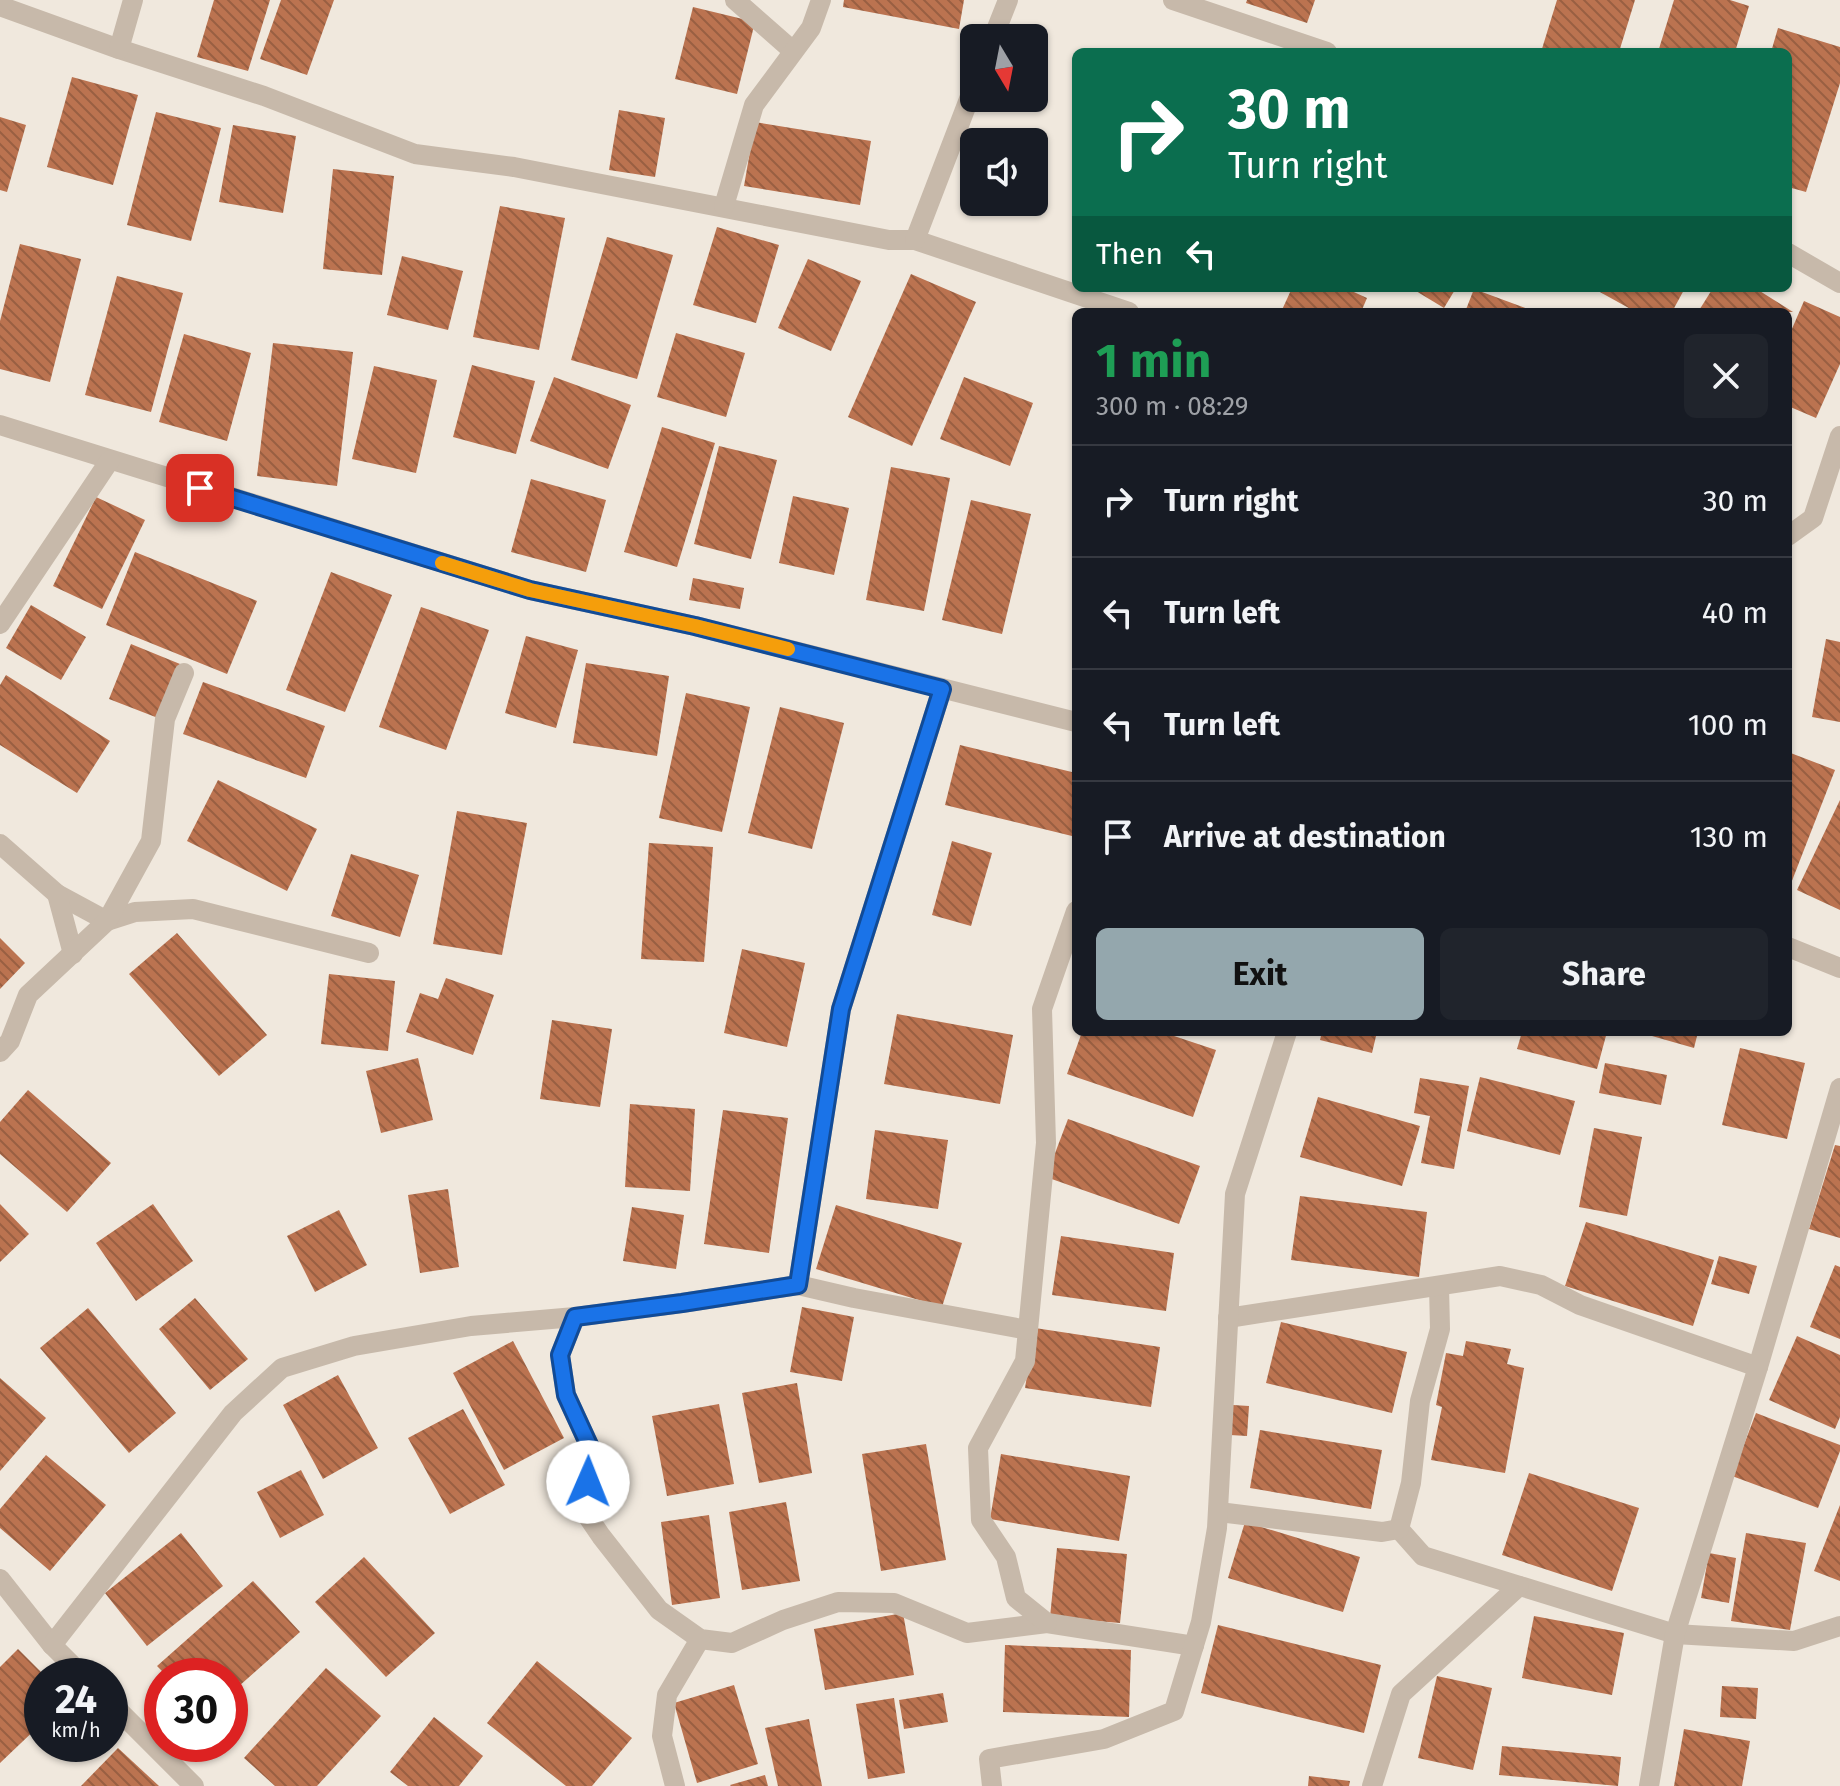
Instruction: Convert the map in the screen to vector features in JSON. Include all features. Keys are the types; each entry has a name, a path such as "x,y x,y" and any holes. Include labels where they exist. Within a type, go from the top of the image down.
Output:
{"street":[{"path":"119,49 133,0"},
{"path":"735,0 793,51"},
{"path":"724,206 754,105 811,28 821,0"},
{"path":"999,24 1008,0"},
{"path":"1173,0 1315,48"},
{"path":"0,6 264,96 415,154 514,167 889,240 915,240 1117,308"},
{"path":"915,240 964,112"},
{"path":"1792,255 1840,283"},
{"path":"0,425 530,590 695,626 1072,721"},
{"path":"1792,533 1813,518 1840,436"},
{"path":"0,624 110,460"},
{"path":"0,1052 10,1041 28,995 107,921 151,841 165,719 184,673"},
{"path":"798,1285 841,1009 942,689"},
{"path":"0,844 57,894 107,921 135,912 193,909 369,953"},
{"path":"57,894 73,954"},
{"path":"1047,1623 1016,1598 1006,1557 981,1520 978,1448 1025,1361 1046,1143 1042,1009 1072,923"},
{"path":"1792,949 1840,968"},
{"path":"992,1786 989,1759 1104,1739 1174,1711 1201,1622 1219,1512 1235,1194 1286,1036"},
{"path":"1649,1786 1675,1634 1840,1088"},
{"path":"1228,1318 1500,1276 1541,1285 1580,1305 1758,1367"},
{"path":"52,1645 233,1413 282,1368 354,1346 471,1326 575,1317 798,1285 1028,1330"},
{"path":"1399,1529 1411,1483 1420,1401 1440,1329 1439,1286"},
{"path":"575,1317 560,1355 566,1395 594,1456 582,1508 659,1610 700,1639 732,1643 783,1620 838,1602 894,1603 967,1633 1047,1623 1194,1646"},
{"path":"1219,1512 1382,1532 1399,1529"},
{"path":"1399,1529 1423,1556 1675,1634 1794,1641 1840,1626"},
{"path":"0,1579 65,1658"},
{"path":"1372,1786 1401,1694 1519,1586"},
{"path":"675,1786 662,1736 667,1695 700,1639"},
{"path":"128,1720 194,1786"}],"building":[{"path":"214,0 270,0 248,71 197,57"},
{"path":"281,0 334,0 307,75 260,59"},
{"path":"844,0 964,0 959,29 843,7"},
{"path":"1247,0 1315,0 1307,23 1246,3"},
{"path":"1557,0 1635,0 1620,48 1542,48"},
{"path":"1674,0 1730,0 1749,6 1736,48 1659,48"},
{"path":"693,7 755,22 737,94 675,79"},
{"path":"1778,28 1840,47 1840,83 1806,192 1792,188 1792,48 1772,48"},
{"path":"72,77 138,95 113,185 47,167"},
{"path":"619,110 665,118 655,177 609,170"},
{"path":"156,112 221,128 191,241 127,225"},
{"path":"0,117 26,125 7,192 0,190"},
{"path":"755,122 871,141 860,205 744,186"},
{"path":"233,125 296,136 283,213 219,202"},
{"path":"333,169 394,176 382,275 323,269"},
{"path":"500,206 565,218 539,350 473,337"},
{"path":"717,227 779,245 756,323 693,305"},
{"path":"607,237 673,255 637,379 571,360"},
{"path":"20,244 81,259 50,382 0,369 0,321"},
{"path":"402,256 463,271 448,330 387,315"},
{"path":"808,259 861,281 831,351 778,328"},
{"path":"911,274 976,302 912,446 848,417"},
{"path":"117,276 183,293 151,412 85,395"},
{"path":"1290,292 1354,292 1367,298 1363,308 1283,308"},
{"path":"1418,292 1454,292 1444,308"},
{"path":"1473,292 1482,292 1525,308 1467,308"},
{"path":"1600,292 1683,292 1674,308 1629,308"},
{"path":"1710,292 1761,292 1787,308 1700,308"},
{"path":"1804,301 1840,317 1840,364 1816,418 1792,408 1792,329"},
{"path":"676,333 745,353 726,417 657,397"},
{"path":"184,334 251,353 227,441 159,422"},
{"path":"273,343 353,352 337,486 257,476"},
{"path":"472,365 535,381 516,454 453,437"},
{"path":"374,366 437,380 416,473 352,459"},
{"path":"554,377 631,405 608,469 530,441"},
{"path":"964,377 1033,403 1010,466 940,439"},
{"path":"662,427 715,443 677,567 624,552"},
{"path":"719,446 777,460 751,559 694,544"},
{"path":"891,467 950,478 924,611 866,600"},
{"path":"531,479 606,500 586,572 511,552"},
{"path":"793,496 849,508 834,575 779,563"},
{"path":"96,497 145,520 102,609 53,586"},
{"path":"971,500 1031,514 1002,634 942,620"},
{"path":"135,552 257,601 227,674 106,625"},
{"path":"331,572 392,595 345,712 286,690"},
{"path":"693,578 744,588 740,609 689,600"},
{"path":"31,605 86,637 61,680 6,648"},
{"path":"421,607 489,630 446,750 379,727"},
{"path":"526,636 578,650 556,728 505,713"},
{"path":"1826,639 1840,642 1840,722 1812,717"},
{"path":"131,644 180,664 158,718 109,699"},
{"path":"586,663 669,676 657,756 573,743"},
{"path":"6,675 110,741 77,793 0,745 0,685"},
{"path":"203,682 325,726 306,778 183,734"},
{"path":"686,693 750,707 722,832 659,818"},
{"path":"780,707 844,723 812,849 748,833"},
{"path":"960,745 1072,772 1072,836 945,805"},
{"path":"1792,754 1835,770 1792,881"},
{"path":"218,780 317,829 287,891 187,841"},
{"path":"1840,800 1840,910 1797,890"},
{"path":"457,811 527,823 502,955 433,944"},
{"path":"952,841 992,853 971,926 932,915"},
{"path":"649,843 713,847 704,962 641,959"},
{"path":"351,854 419,875 400,937 331,916"},
{"path":"177,933 267,1035 219,1076 129,974"},
{"path":"0,938 25,963 0,989"},
{"path":"742,949 805,963 787,1047 724,1033"},
{"path":"329,974 395,981 388,1051 321,1044"},
{"path":"446,978 494,995 473,1055 406,1032 420,993 438,999"},
{"path":"897,1014 1013,1035 1000,1104 884,1084"},
{"path":"552,1020 612,1029 600,1107 540,1099"},
{"path":"1081,1036 1174,1036 1216,1050 1193,1117 1067,1074"},
{"path":"1321,1036 1376,1036 1372,1053 1320,1040"},
{"path":"1521,1036 1606,1036 1597,1069 1517,1049"},
{"path":"1652,1036 1697,1036 1694,1048"},
{"path":"1740,1048 1805,1063 1787,1139 1722,1125"},
{"path":"418,1058 433,1120 381,1133 366,1071"},
{"path":"1605,1063 1667,1075 1661,1105 1599,1093"},
{"path":"1480,1077 1575,1101 1560,1155 1467,1131"},
{"path":"1420,1078 1469,1086 1454,1169 1421,1163 1430,1116 1414,1113"},
{"path":"28,1090 111,1163 67,1212 0,1154 0,1122"},
{"path":"1318,1097 1420,1126 1402,1186 1300,1157"},
{"path":"630,1104 695,1109 690,1191 625,1187"},
{"path":"723,1110 788,1118 769,1253 704,1244"},
{"path":"1068,1119 1200,1166 1179,1224 1046,1177"},
{"path":"1594,1128 1642,1137 1627,1216 1579,1207"},
{"path":"875,1130 948,1140 938,1209 866,1199"},
{"path":"1835,1145 1840,1146 1840,1238 1809,1229"},
{"path":"448,1189 459,1267 420,1273 408,1195"},
{"path":"1300,1196 1427,1212 1419,1277 1291,1260"},
{"path":"0,1204 29,1234 0,1262"},
{"path":"153,1204 193,1261 136,1301 96,1243"},
{"path":"836,1205 962,1243 942,1307 816,1269"},
{"path":"632,1207 684,1215 676,1269 623,1261"},
{"path":"339,1210 367,1265 315,1292 287,1236"},
{"path":"1586,1222 1714,1260 1693,1326 1565,1286"},
{"path":"1061,1236 1174,1253 1166,1311 1052,1295"},
{"path":"1719,1256 1757,1266 1749,1294 1711,1284"},
{"path":"1835,1265 1840,1267 1840,1339 1810,1327"},
{"path":"195,1298 248,1359 210,1390 159,1329"},
{"path":"802,1307 854,1317 842,1381 790,1372"},
{"path":"88,1308 176,1413 129,1453 40,1348"},
{"path":"1281,1322 1407,1352 1392,1413 1266,1383"},
{"path":"1035,1328 1160,1347 1151,1407 1025,1388"},
{"path":"1797,1336 1840,1355 1840,1417 1835,1429 1769,1400"},
{"path":"513,1341 564,1438 504,1470 453,1373"},
{"path":"1466,1341 1511,1349 1507,1364 1524,1368 1505,1473 1431,1460 1442,1407 1436,1405 1446,1353 1463,1356"},
{"path":"338,1375 378,1448 323,1479 283,1405"},
{"path":"0,1378 46,1418 0,1471"},
{"path":"797,1383 812,1473 759,1483 742,1393"},
{"path":"719,1404 734,1484 667,1496 652,1416"},
{"path":"1233,1405 1249,1406 1247,1436 1230,1435"},
{"path":"463,1409 505,1485 450,1514 408,1438"},
{"path":"1756,1413 1840,1445 1818,1508 1732,1476"},
{"path":"1260,1430 1382,1450 1371,1509 1250,1488"},
{"path":"926,1444 946,1560 881,1571 862,1454"},
{"path":"1001,1454 1130,1476 1119,1541 990,1519"},
{"path":"46,1455 106,1505 50,1571 0,1528 0,1509"},
{"path":"301,1470 324,1515 280,1538 257,1492"},
{"path":"1529,1473 1639,1508 1612,1591 1502,1555"},
{"path":"786,1502 800,1581 742,1590 729,1512"},
{"path":"1840,1505 1840,1581 1814,1571"},
{"path":"709,1515 720,1598 672,1605 661,1522"},
{"path":"1245,1522 1360,1557 1343,1612 1228,1578"},
{"path":"181,1533 223,1586 147,1646 105,1593"},
{"path":"1746,1533 1806,1543 1790,1630 1731,1621"},
{"path":"1057,1548 1127,1554 1120,1623 1050,1617"},
{"path":"1709,1553 1736,1558 1729,1603 1701,1598"},
{"path":"364,1557 435,1633 386,1677 315,1602"},
{"path":"253,1581 300,1632 248,1678 248,1658 166,1658"},
{"path":"903,1613 914,1675 825,1690 814,1629"},
{"path":"1534,1616 1624,1633 1612,1695 1522,1678"},
{"path":"1218,1625 1381,1665 1364,1733 1201,1693"},
{"path":"1005,1645 1131,1650 1129,1717 1003,1712"},
{"path":"18,1649 27,1658 24,1658 24,1740 0,1763 0,1667"},
{"path":"537,1661 632,1738 592,1786 566,1786 487,1723"},
{"path":"326,1668 381,1716 317,1786 275,1786 248,1762 248,1754"},
{"path":"1437,1676 1492,1688 1473,1770 1418,1758"},
{"path":"734,1685 758,1764 697,1783 674,1703"},
{"path":"1722,1686 1758,1688 1756,1719 1720,1717"},
{"path":"943,1693 948,1722 904,1729 899,1700"},
{"path":"894,1698 905,1773 868,1779 856,1704"},
{"path":"434,1717 483,1756 459,1786 408,1786 390,1772"},
{"path":"809,1719 822,1786 778,1786 765,1728"},
{"path":"1684,1729 1750,1741 1742,1786 1674,1786"},
{"path":"1502,1746 1621,1757 1618,1786 1499,1775"},
{"path":"128,1757 159,1786 81,1786 104,1762 128,1762"},
{"path":"765,1775 768,1786 730,1785"},
{"path":"1309,1776 1350,1781 1349,1786 1308,1786"}],"slow traffic":[{"path":"442,563 530,590 788,649"}],"route":[{"path":"200,488 530,590 695,626 942,689 841,1009 798,1285 575,1317 560,1355 566,1395 594,1456 588,1482"}]}
